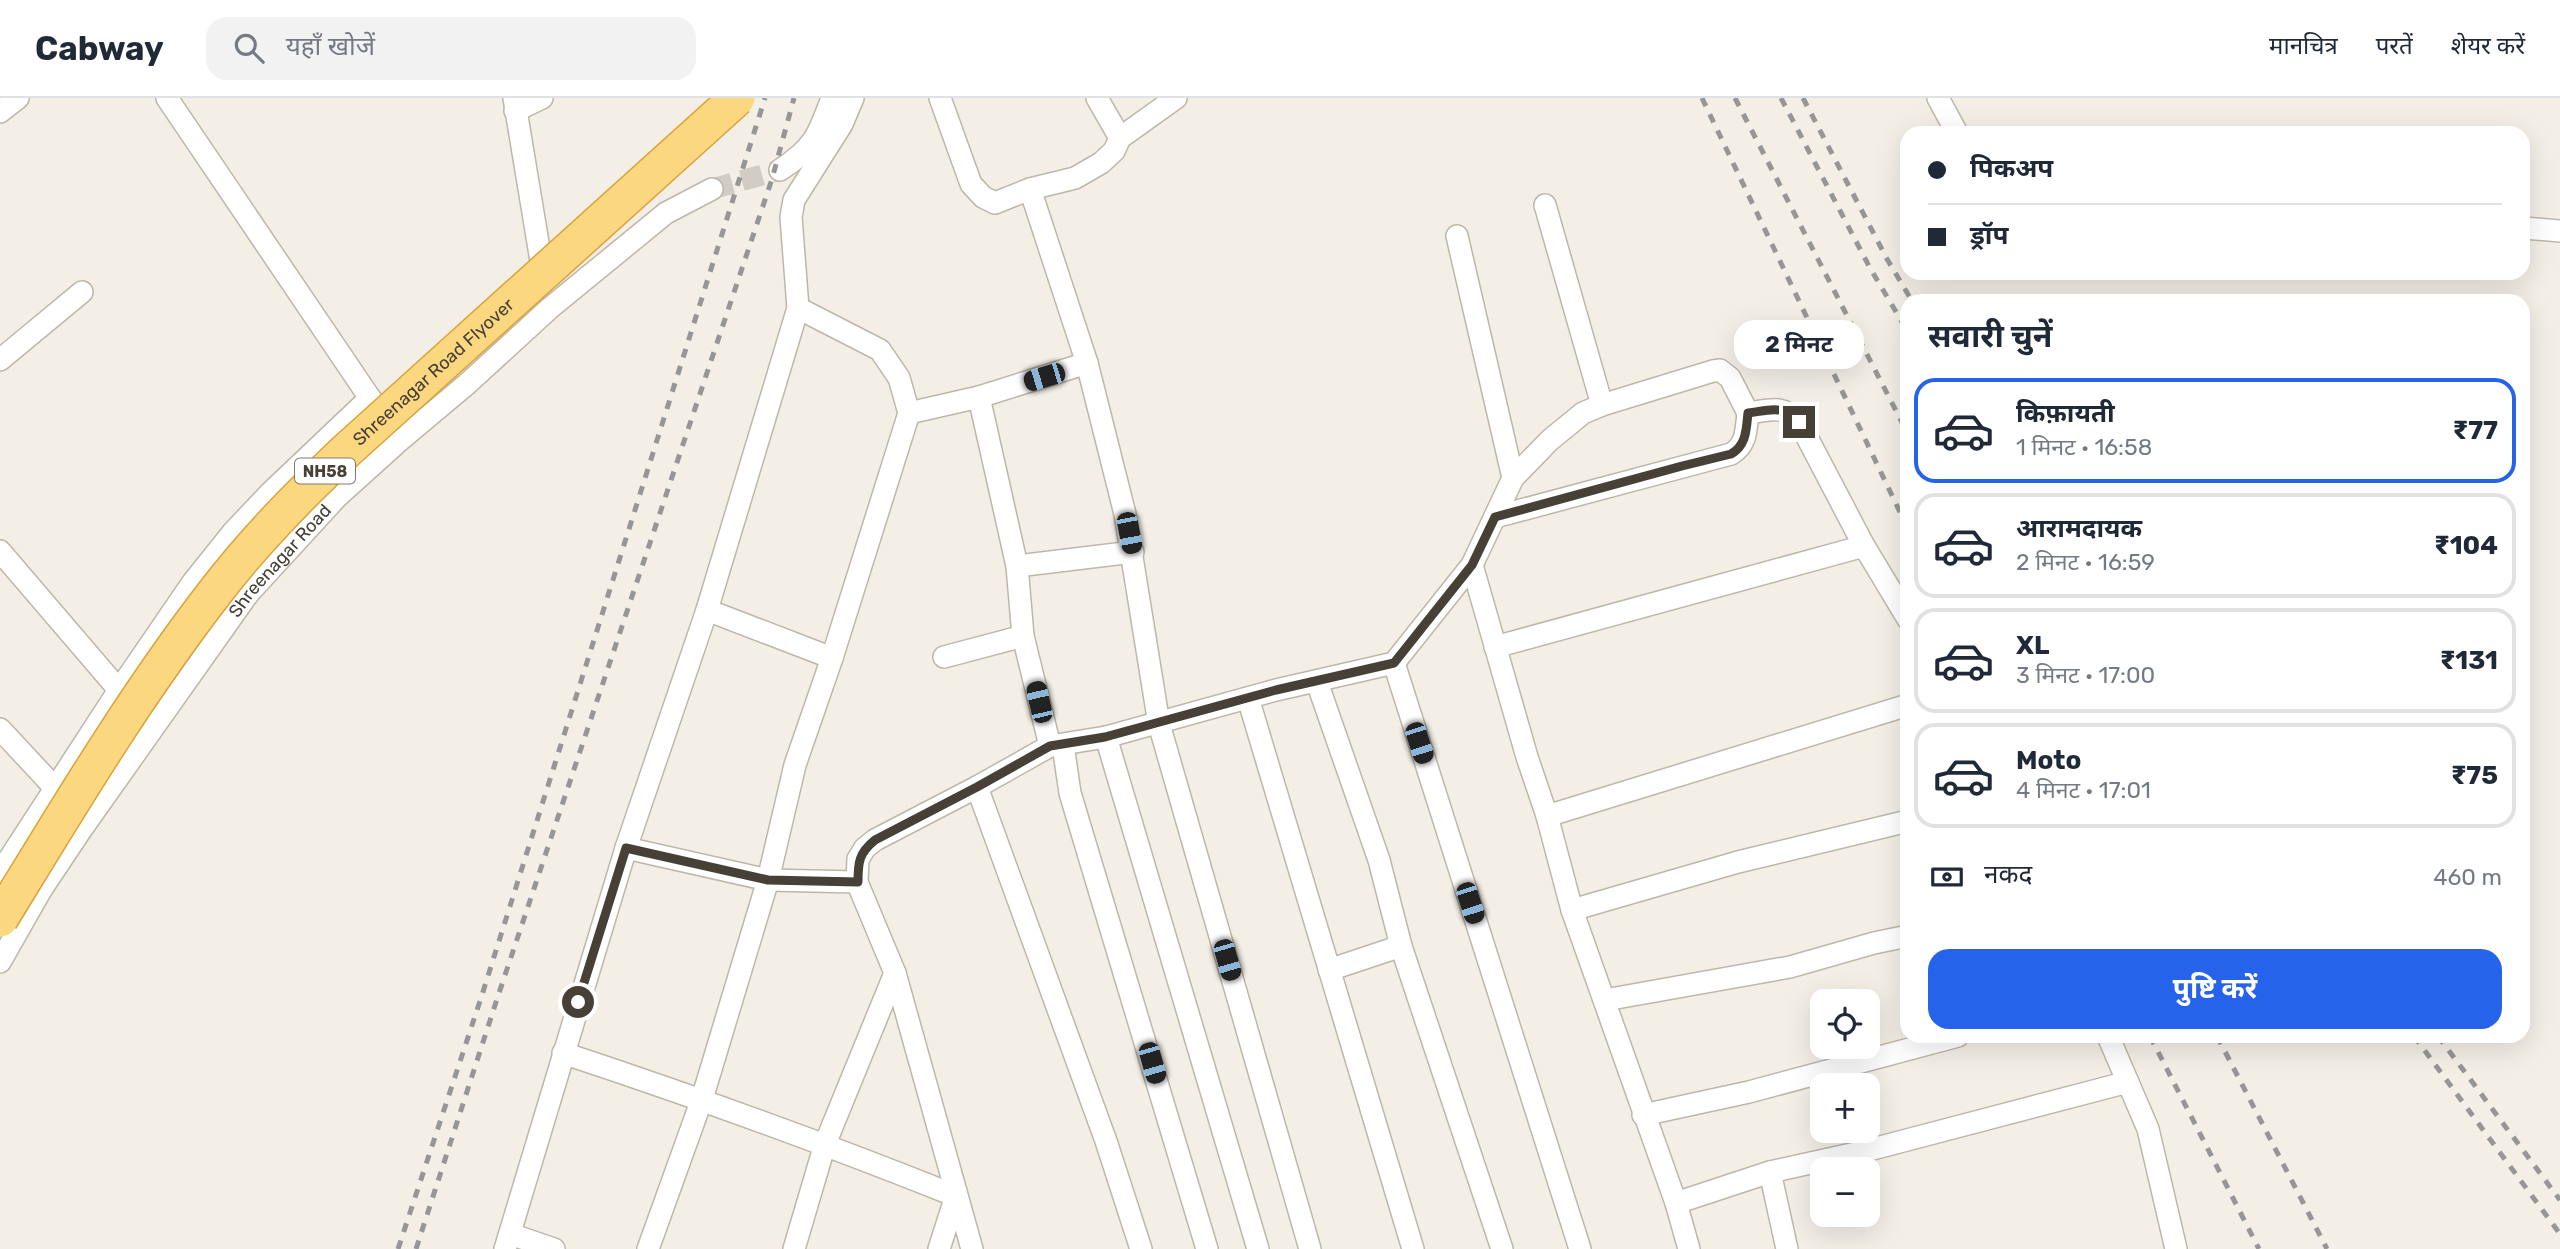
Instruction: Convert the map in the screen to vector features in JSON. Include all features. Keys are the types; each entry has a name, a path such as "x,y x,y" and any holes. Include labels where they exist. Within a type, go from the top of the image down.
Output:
{"highway":[{"name":"Shreenagar Road Flyover","path":"0,919 143,693 201,610 298,496 737,98"}],"street":[{"path":"0,111 18,98"},
{"path":"167,98 398,441"},
{"path":"542,98 514,105 550,308"},
{"path":"780,170 807,151 821,127 832,98"},
{"path":"554,1249 507,1241 626,848 707,610 798,308 792,217 794,200 842,124 853,98"},
{"path":"940,98 971,184 982,197 995,202 1030,189 1075,178 1101,163 1114,151 1121,138 1176,98"},
{"path":"1097,98 1121,138"},
{"path":"1938,98 1953,126"},
{"name":"Shreenagar Road","path":"0,962 67,850 248,594 337,497 550,308 666,214 712,189"},
{"path":"1030,189 1087,363 1133,552 1160,724 1310,1249"},
{"path":"1545,205 1602,405"},
{"path":"2530,228 2560,231"},
{"path":"1457,236 1513,478"},
{"path":"0,360 82,292"},
{"path":"648,1249 702,1099 768,880 794,765 832,658 909,413 899,378 880,350 798,308"},
{"path":"909,413 979,397 1087,363"},
{"path":"972,1249 895,973 858,882 858,859 865,848 875,840 1057,745 1160,724 1248,698 1394,663 1472,565 1513,478 1550,440 1583,413 1720,370 1730,378 1748,413 1744,441 1737,451 1731,454 1495,517"},
{"path":"979,397 1017,566 1023,636 1208,1249"},
{"path":"0,873 118,690 193,582 233,532 271,492 370,398"},
{"path":"1748,413 1777,409 1799,422 1864,546 1900,606"},
{"path":"1495,647 1864,546"},
{"path":"0,551 118,690"},
{"path":"1017,566 1133,552"},
{"path":"1472,565 1547,816 1572,910 1676,1203 1689,1249"},
{"path":"707,610 832,658"},
{"path":"944,657 1023,636"},
{"path":"1394,663 1580,1249"},
{"path":"1317,682 1378,860 1401,946 1502,1249"},
{"path":"1248,698 1413,1249"},
{"path":"1547,816 1900,707"},
{"path":"0,729 55,788"},
{"path":"1105,737 1258,1249"},
{"path":"977,787 1106,1141 1141,1249"},
{"path":"1572,910 1738,862 1900,823"},
{"path":"626,848 768,880 858,882"},
{"path":"1605,1000 1790,967 1900,938"},
{"path":"1329,970 1401,946"},
{"path":"794,1249 825,1144 895,973"},
{"path":"1643,1115 1749,1092 1932,1043"},
{"path":"2111,1043 2148,1129 2176,1249"},
{"path":"563,1053 702,1099 956,1196"},
{"path":"1676,1203 1770,1172 1865,1151 2128,1082"},
{"path":"1770,1172 1787,1249"},
{"path":"939,1249 956,1196"},
{"path":"2156,1249 2167,1249"}],"tunnel":[{"path":"712,189 780,170"}],"railway":[{"path":"398,1249 481,998 765,98"},
{"path":"416,1249 772,179 794,98"},
{"path":"1702,98 1900,512"},
{"path":"1735,98 1900,418"},
{"path":"1781,98 1870,268 1900,319"},
{"path":"1803,98 1908,294"},
{"path":"2154,1043 2259,1249"},
{"path":"2221,1043 2327,1249"},
{"path":"2419,1043 2560,1234"},
{"path":"2443,1043 2560,1200"}],"route":[{"path":"578,1002 626,848 768,880 858,882 858,859 865,848 875,840 1050,746 1160,724 1276,690 1394,663 1472,565 1495,517 1731,454 1737,451 1744,441 1748,413 1777,409 1793,416 1799,422"}]}
